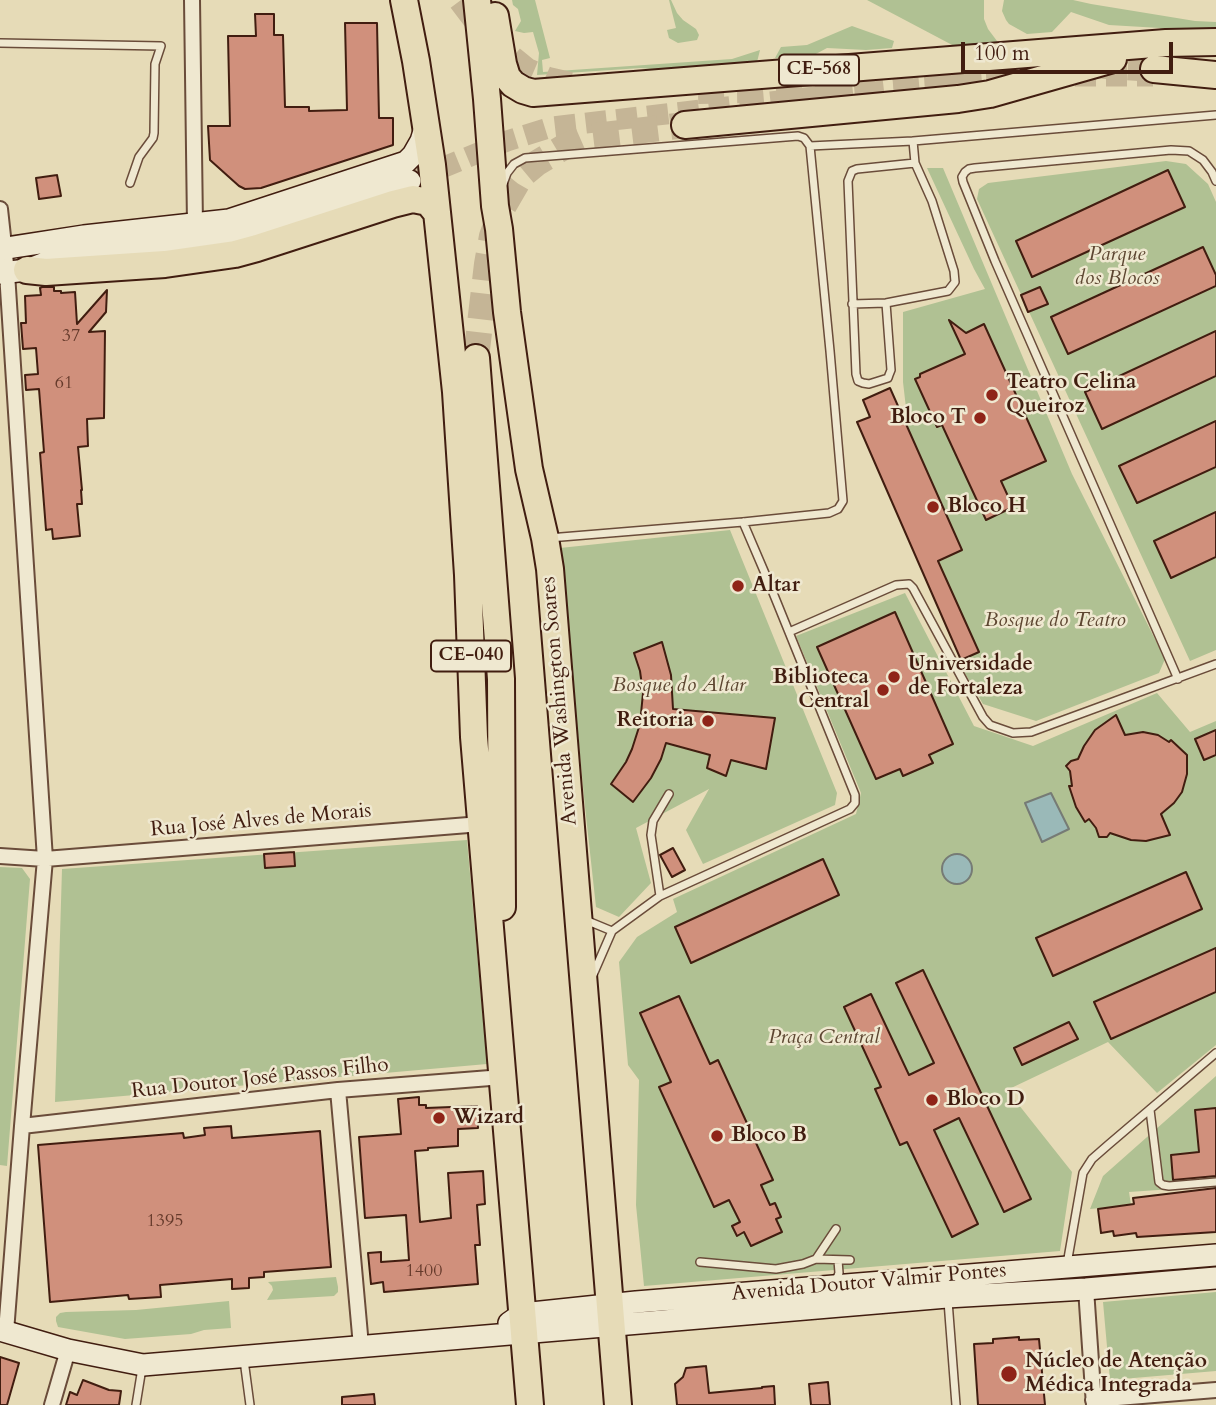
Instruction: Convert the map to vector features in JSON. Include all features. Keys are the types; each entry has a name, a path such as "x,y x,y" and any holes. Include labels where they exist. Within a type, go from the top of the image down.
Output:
{"highway":[{"name":"CE-040","path":"404,0 432,164 456,392 468,575 474,737 530,1405"},
{"name":"Avenida Washington Soares","path":"477,0 507,312 529,469 550,569 618,1405"},
{"name":"CE-568","path":"493,0 507,77 513,84 533,93 1153,44 1215,42"},
{"path":"685,125 958,99 989,94 1139,53 1215,42"},
{"path":"1153,72 1216,75"},
{"path":"11,272 165,264 234,254 413,199 428,202 438,214"},
{"path":"476,358 501,679 503,890 496,1003"}],"main road":[{"path":"2,249 84,236 229,220 405,162 413,155 421,141 426,125"},
{"path":"11,272 122,248 212,243 233,239 410,181"},
{"name":"Avenida Doutor Valmir Pontes","path":"611,1316 834,1286 1216,1255"},
{"name":"Avenida Doutor Valmir Pontes","path":"3,1331 68,1350 143,1365 490,1335 523,1324 611,1316 1086,1289 1216,1278"}],"street":[{"path":"195,224 192,0 203,0"},
{"path":"0,209 2,249 11,272 45,859 3,1331"},
{"name":"Rua José Alves de Morais","path":"0,856 45,859 481,824"},
{"name":"Rua Doutor José Passos Filho","path":"22,1126 338,1090 503,1077"},
{"path":"338,1090 361,1346"},
{"path":"1086,1289 1093,1403 1216,1390"},
{"path":"52,1405 68,1350"}],"lane":[{"path":"0,43 161,46 155,64 153,138 139,157 130,183"},
{"path":"810,146 913,141 1216,115"},
{"path":"495,206 507,173 514,164 525,158 798,136 804,138 810,146 843,501 838,509 829,513 743,522 545,538"},
{"path":"852,304 886,303 948,291 955,282 932,201 915,163 913,141"},
{"path":"1178,679 995,261 962,177 969,169 975,168 1171,150 1189,151 1203,160 1216,181"},
{"path":"886,303 891,370 888,378 869,384 863,383 858,381 856,374 849,176 857,169 915,163"},
{"path":"584,996 612,931 660,896 850,809 855,803 855,795 743,522"},
{"path":"789,632 897,585 909,584 983,718 990,725 1013,733 1031,732 1216,664"},
{"path":"660,896 651,835 653,821 669,794"},
{"path":"577,917 612,931"},
{"path":"1066,1266 1083,1173 1093,1159 1216,1053"},
{"path":"1150,1110 1159,1182 1169,1186 1216,1182"},
{"path":"816,1259 836,1229"},
{"path":"699,1262 776,1269 803,1265 816,1259 850,1260"},
{"path":"834,1286 839,1273 838,1260"},
{"path":"947,1297 956,1405"},
{"path":"243,1356 250,1405"},
{"path":"136,1405 143,1365"}],"green space":[{"path":"512,0 535,0 550,58 542,60 543,72 732,59 760,50 757,62 659,70 641,68 537,75 539,53 533,32 515,31 521,21"},
{"path":"669,0 683,20 696,29 699,35 697,40 678,43 669,38 667,30 676,28"},
{"path":"867,0 984,0 984,19 1000,45 956,47"},
{"path":"1004,0 1073,0 1195,21 1216,22 1216,31 1109,25 1071,12 1052,32 1027,34 1006,20 1002,11"},
{"path":"852,26 894,41 892,48 827,48 814,55 775,58 781,47 807,45"},
{"name":"Parque dos Blocos","path":"1166,161 1186,164 1208,184 1216,202 1216,650 1190,661 977,199 979,189 988,183"},
{"name":"Bosque do Teatro","path":"927,168 943,168 1072,474 1165,659 1159,673 1036,721 983,704 960,665 961,660 979,651 944,574 926,581 903,382 903,312 985,289"},
{"name":"Bosque do Altar","path":"730,530 837,793 835,805 703,864 686,830 709,789 636,828 651,883 619,917 596,907 560,548"},
{"name":"Praça Central","path":"905,593 974,726 1033,746 1157,693 1190,732 1216,721 1216,1045 1157,1093 1108,1042 1007,1090 1072,1172 1060,1251 644,1286 636,1205 639,1080 628,1065 619,962 637,937 677,912 673,899 856,814 861,793 796,636"},
{"path":"467,840 487,1064 55,1102 62,869"},
{"path":"0,867 22,868 30,879 7,1166 0,1165"},
{"path":"1216,1076 1216,1186 1129,1192 1131,1205 1090,1209 1103,1176"},
{"path":"336,1277 338,1292 334,1296 267,1300 273,1290 268,1282"},
{"path":"1216,1292 1216,1371 1110,1380 1103,1302"},
{"path":"229,1301 231,1328 191,1334 125,1339 58,1327 56,1321 60,1313 66,1312 136,1310"}],"water":[{"path":"1051,793 1069,829 1042,842 1025,803"},
{"path":"957,854 968,858 972,869 968,880 957,884 946,880 942,869 946,858"}],"building":[{"path":"255,14 274,14 274,35 283,35 285,107 309,107 309,111 347,110 345,23 377,23 379,118 393,118 393,145 261,188 245,189 239,186 210,160 208,126 230,126 228,36 256,36"},
{"path":"1168,170 1185,207 1032,277 1016,241"},
{"path":"57,175 61,196 39,199 36,178"},
{"path":"1203,247 1216,275 1216,286 1068,354 1051,317"},
{"path":"42,287 54,287 54,291 61,293 75,292 77,324 107,290 106,312 89,332 105,331 104,418 87,419 88,446 78,447 82,490 82,504 77,504 80,536 53,539 52,529 46,530 40,453 44,452 39,389 26,390 25,375 38,374 36,348 23,349 21,323 26,323 25,296 41,295"},
{"path":"1040,287 1048,304 1028,312 1021,295"},
{"name":"Bloco T","path":"949,320 966,333 984,324 1046,461 1001,481 1013,507 986,520 942,425 937,427 915,379 920,377 920,374 965,354"},
{"path":"1216,331 1216,376 1102,429 1085,392"},
{"name":"Bloco H","path":"890,388 962,550 938,561 979,652 961,660 857,422 870,417 863,400"},
{"path":"1216,421 1216,467 1137,503 1119,466"},
{"path":"1216,512 1216,557 1171,578 1154,541"},
{"name":"Biblioteca Central","path":"895,612 953,744 929,755 933,763 903,776 900,769 876,779 817,647"},
{"name":"Reitoria","path":"662,642 671,675 673,709 775,718 766,769 731,760 726,776 707,768 710,755 666,743 651,778 633,802 611,784 626,762 640,724 643,693 634,653"},
{"path":"1116,715 1125,735 1143,732 1158,735 1169,742 1171,740 1187,755 1187,774 1182,792 1161,814 1170,835 1146,841 1131,840 1110,833 1107,837 1099,837 1096,828 1089,819 1085,822 1076,807 1069,786 1072,786 1070,771 1066,766 1078,759 1095,730"},
{"path":"1216,730 1216,755 1204,760 1195,739"},
{"path":"673,848 685,870 672,877 660,855"},
{"path":"294,852 295,866 265,868 264,854"},
{"path":"823,859 839,895 691,963 675,927"},
{"path":"1186,872 1202,909 1053,976 1036,938"},
{"path":"1216,948 1216,992 1111,1039 1094,1002"},
{"name":"Bloco D","path":"923,970 1031,1199 1004,1212 959,1118 934,1130 978,1224 952,1237 907,1142 900,1145 875,1089 881,1087 844,1007 871,994 909,1075 934,1063 896,983"},
{"path":"679,996 710,1064 718,1060 773,1180 761,1185 770,1205 775,1203 781,1217 776,1219 782,1232 751,1246 744,1232 737,1236 732,1226 740,1222 729,1200 714,1207 659,1087 671,1082 640,1013"},
{"path":"1069,1022 1078,1039 1022,1065 1014,1048"},
{"path":"419,1097 419,1105 426,1105 426,1108 477,1106 478,1128 458,1129 458,1146 415,1151 420,1222 451,1218 448,1173 483,1171 485,1204 477,1205 480,1245 475,1245 478,1284 384,1292 383,1282 371,1284 368,1253 381,1252 381,1262 409,1260 406,1215 365,1218 359,1137 401,1134 398,1099"},
{"path":"1216,1108 1216,1176 1173,1180 1171,1155 1199,1152 1195,1110"},
{"path":"231,1126 232,1138 320,1131 331,1267 264,1272 264,1277 249,1278 249,1288 232,1289 232,1279 160,1285 161,1297 129,1299 128,1295 50,1302 38,1145 183,1133 184,1138 205,1135 204,1128"},
{"path":"1216,1188 1216,1232 1137,1237 1136,1233 1114,1236 1113,1231 1101,1233 1098,1209 1134,1204 1133,1198"},
{"name":"Núcleo de Atenção Médica Integrada","path":"1019,1337 1019,1340 1039,1339 1045,1405 978,1405 974,1344"},
{"path":"0,1357 19,1363 7,1405 0,1405"},
{"path":"706,1366 709,1393 774,1386 775,1405 677,1405 675,1384 683,1377 686,1368"},
{"path":"83,1380 109,1390 121,1391 119,1405 66,1405 70,1392 77,1395"},
{"path":"828,1382 830,1405 811,1405 809,1384"},
{"path":"374,1394 375,1405 342,1405 342,1397"}],"tunnel":[{"path":"461,0 496,46 527,71 548,80 579,87"},
{"path":"1089,65 1154,69"},
{"path":"698,91 759,90 981,71"},
{"path":"1075,76 1153,76"},
{"path":"410,181 507,141 552,127 919,85 1018,78"},
{"path":"476,358 492,236 503,207 525,173 564,147 587,137 685,125"}],"place":[{"name":"Teatro Celina Queiroz","path":"992,395"},
{"name":"Bloco T","path":"980,418"},
{"name":"Bloco H","path":"933,507"},
{"name":"Altar","path":"738,586"},
{"name":"Universidade de Fortaleza","path":"894,677"},
{"name":"Biblioteca Central","path":"883,690"},
{"name":"Reitoria","path":"708,721"},
{"name":"Bloco D","path":"932,1100"},
{"name":"Wizard","path":"439,1118"},
{"name":"Bloco B","path":"717,1136"},
{"name":"Núcleo de Atenção Médica Integrada","path":"1009,1374"}]}
